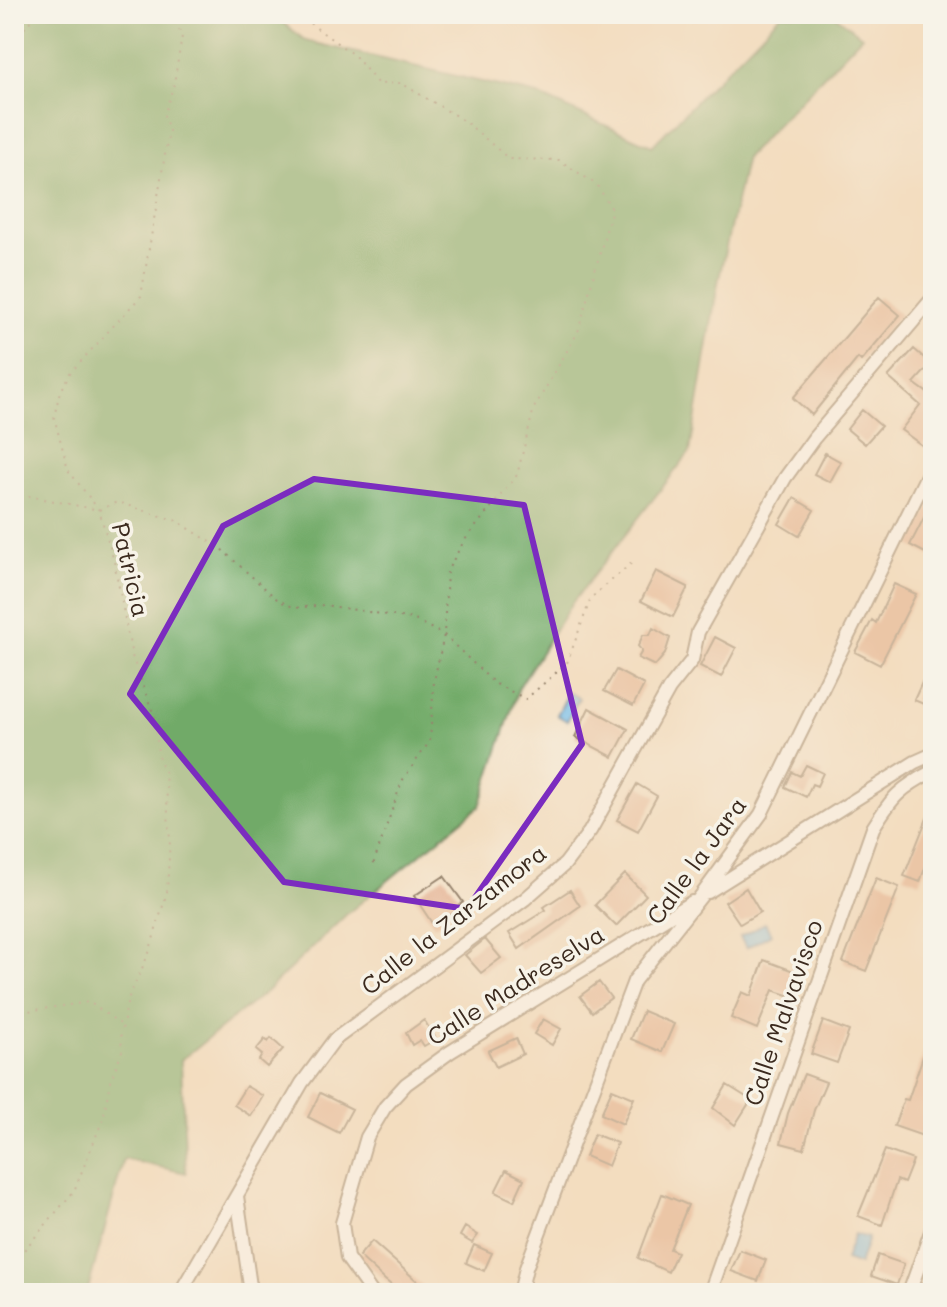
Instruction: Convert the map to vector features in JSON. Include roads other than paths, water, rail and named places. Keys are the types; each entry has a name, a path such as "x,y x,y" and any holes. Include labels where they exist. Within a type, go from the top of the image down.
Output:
{"street":[{"name":"Calle la Zarzamora","path":"180,1293 302,1083 334,1040 525,899 565,864 590,831 669,689 692,660 698,632 785,478 814,438 933,298"},
{"name":"Calle la Jara","path":"520,1293 526,1268 634,981 761,814 933,463"},
{"name":"Calle Madreselva","path":"372,1293 347,1258 342,1223 367,1137 385,1107 406,1084 450,1052 915,762 933,754"},
{"name":"Calle Malvavisco","path":"710,1293 873,828 891,799 910,783 933,771"},
{"path":"237,1196 251,1293"},
{"path":"909,1293 933,1226"}],"water":[{"path":"569,692 579,698 567,721 557,715"},
{"path":"765,923 771,934 746,948 740,937"},
{"path":"854,1234 868,1238 859,1265 845,1260"}]}
